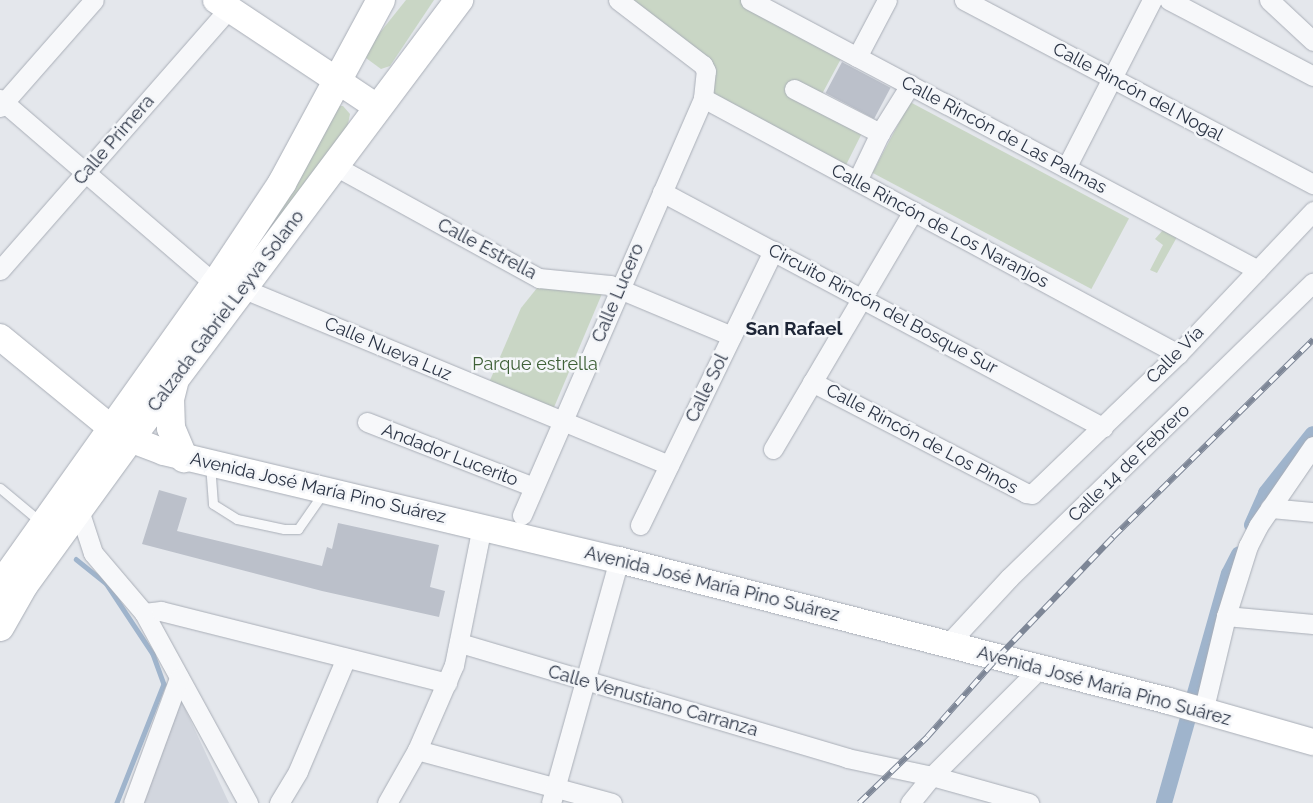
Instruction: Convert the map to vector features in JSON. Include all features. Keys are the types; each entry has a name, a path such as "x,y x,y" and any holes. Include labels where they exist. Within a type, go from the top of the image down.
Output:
{"main road":[{"name":"Calzada Gabriel Leyva Solano","path":"0,627 24,585 79,510 120,434 215,284 282,183 337,78 381,0"},
{"name":"Calzada Gabriel Leyva Solano","path":"4,570 42,523 120,434 176,378 244,289 452,5"},
{"path":"176,378 171,390 170,428 197,461"}],"street":[{"path":"94,0 1,103 87,172 215,284"},
{"name":"Calle Rincón de Las Palmas","path":"750,0 1258,270"},
{"path":"856,57 887,0"},
{"name":"Calle Rincón del Nogal","path":"964,0 1313,184"},
{"path":"1066,168 1152,0"},
{"path":"1169,0 1313,76"},
{"path":"1269,0 1313,41"},
{"name":"Calle Lucero","path":"522,515 703,98 706,78 703,65 623,2"},
{"path":"222,5 337,78 377,107"},
{"name":"Calle Primera","path":"0,270 87,172 222,5"},
{"path":"856,181 880,133 910,85"},
{"path":"794,89 880,133"},
{"name":"Calle Rincón de Los Naranjos","path":"703,98 1178,354"},
{"name":"Calle Estrella","path":"335,166 538,278 610,285 732,336"},
{"name":"Circuito Rincón del Bosque Sur","path":"662,192 1103,427"},
{"path":"773,449 912,211"},
{"name":"Calle Vía","path":"1032,494 1178,354 1313,212"},
{"name":"Calle Sol","path":"640,525 773,251"},
{"name":"Calle 14 de Febrero","path":"947,645 1009,578 1313,282"},
{"name":"Calle Nueva Luz","path":"244,289 669,465"},
{"path":"0,336 120,434"},
{"name":"Calle Rincón de Los Pinos","path":"812,382 1026,494 1032,494"},
{"name":"Andador Lucerito","path":"367,422 534,487"},
{"name":"Avenida José María Pino Suárez","path":"120,434 197,461 482,526 619,560 1169,701 1313,742"},
{"path":"1199,711 1240,566 1270,508 1313,446"},
{"path":"1270,508 1313,512"},
{"path":"79,510 93,552 144,613 248,803"},
{"path":"387,803 417,750 447,684 460,643 482,526"},
{"path":"554,794 619,560"},
{"path":"144,613 161,611 447,684"},
{"path":"1226,616 1313,624"},
{"name":"Calle Venustiano Carranza","path":"460,643 847,758 932,776 1029,803"},
{"path":"279,803 298,771 346,658"},
{"path":"910,803 932,776 1039,669"},
{"path":"133,803 179,678"},
{"path":"417,750 554,794 612,803"}],"lane":[{"path":"197,461 213,504 237,519 263,525 298,529 326,490"},
{"path":"0,488 42,523"}],"shaded area":[{"path":"181,700 229,803 144,803"}],"green space":[{"path":"406,0 434,0 390,66 381,69 366,58 366,50"},
{"path":"632,0 742,0 843,55 815,107 863,131 844,169 701,92 699,57"},
{"path":"910,102 1129,218 1091,289 872,173"},
{"path":"334,106 343,106 350,114 347,129 234,282"},
{"path":"1163,230 1177,237 1157,273 1150,270 1163,245 1155,239"},
{"name":"Parque estrella","path":"541,283 604,289 552,412 488,385 521,308"}],"building":[{"path":"842,62 891,88 874,119 826,93"},
{"path":"159,490 187,498 177,531 322,566 327,547 332,549 338,523 439,545 430,587 445,591 439,617 322,591 142,544"}],"waterway":[{"path":"1252,525 1266,493 1313,434"},
{"path":"1164,803 1229,574 1239,554"},
{"path":"76,559 106,583 153,654 164,684 117,803"}],"railway":[{"path":"859,803 927,737 998,657 1113,537 1313,340"}],"district":[{"name":"San Rafael","path":"794,329"}]}
